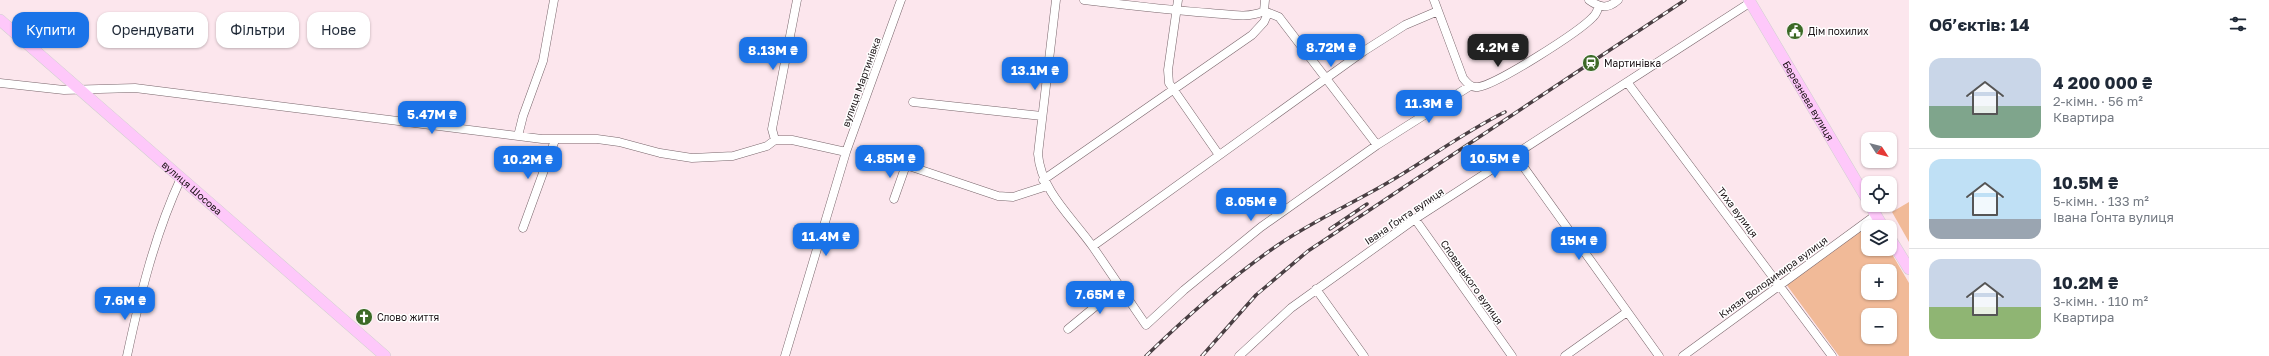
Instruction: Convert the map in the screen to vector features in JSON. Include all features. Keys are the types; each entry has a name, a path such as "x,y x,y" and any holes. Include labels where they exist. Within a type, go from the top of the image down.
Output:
{"main road":[{"name":"Березнева вулиця","path":"1750,1 1861,189"},
{"name":"вулиця Шосова","path":"0,20 80,88 385,356"},
{"path":"1897,249 1909,269"}],"street":[{"path":"518,136 523,116 542,60 554,0"},
{"path":"775,140 772,129 797,0"},
{"name":"вулиця Мартинівка","path":"785,356 846,152 901,0"},
{"path":"1056,0 1038,154 1039,169 1045,183 1093,246 1146,325 1184,290 1262,227 1377,145 1470,86"},
{"path":"1084,0 1177,10 1256,15 1266,12 1279,17 1377,145"},
{"path":"1178,0 1168,70 1169,83 1219,155"},
{"path":"894,199 906,165 998,196 1013,197 1045,183 1172,89 1252,35 1264,22 1266,12 1265,0"},
{"path":"1434,0 1463,78 1470,86 1476,87 1488,85 1516,69 1581,27 1594,17 1598,6"},
{"path":"1589,0 1598,6 1609,7 1618,0"},
{"name":"Івана Ґонта вулиця","path":"1239,356 1291,308 1415,219 1750,1"},
{"path":"1093,246 1326,78 1405,25 1438,11"},
{"name":"Тиха вулиця","path":"1627,82 1832,356"},
{"path":"0,84 64,90 80,88 135,88 554,140 604,140 660,153 692,158 733,156 768,146 775,140 792,140 846,152"},
{"path":"913,102 1042,116"},
{"path":"523,228 554,140"},
{"path":"1515,155 1659,356"},
{"path":"127,356 145,282 168,207 181,178"},
{"name":"Князя Володимира вулиця","path":"1683,356 1780,285 1871,212"},
{"name":"Словацького вулиця","path":"1415,219 1512,356"},
{"path":"1068,329 1120,286"},
{"path":"1316,290 1364,356"},
{"path":"1565,356 1627,312"}],"shaded area":[{"path":"1909,202 1909,242 1892,212 1897,212 1897,209"},
{"path":"1861,228 1861,256 1893,256 1909,283 1909,356 1839,356 1786,284"}],"railway":[{"path":"1202,356 1256,295 1308,251 1685,0"},
{"path":"1146,356 1209,298 1278,245 1306,227 1365,196 1462,136 1505,112"},
{"path":"1330,229 1367,204"}],"place":[{"name":"Дiм похилих","path":"1795,31"},
{"name":"Мартинівка","path":"1591,63"},
{"name":"Слово життя","path":"364,317"}]}
